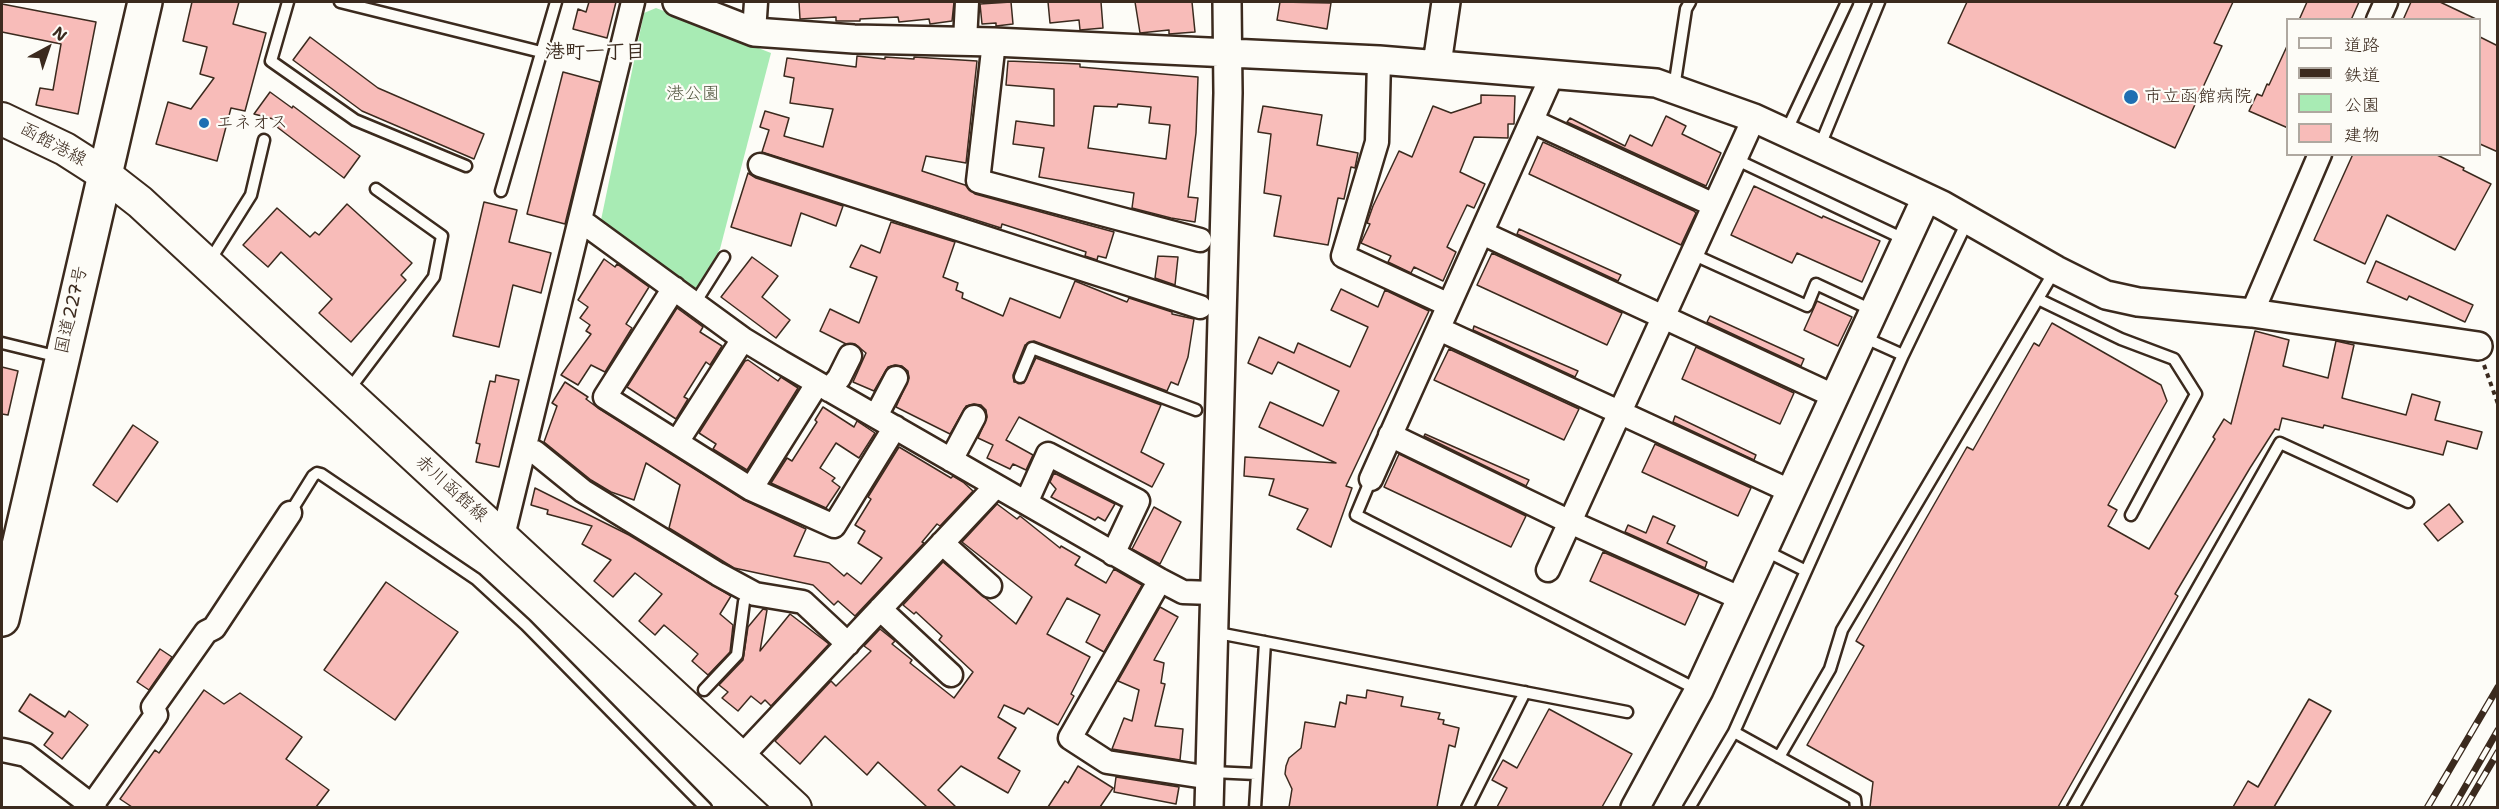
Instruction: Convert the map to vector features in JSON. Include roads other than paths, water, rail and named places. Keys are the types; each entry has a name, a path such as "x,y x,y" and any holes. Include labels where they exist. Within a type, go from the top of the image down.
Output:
{"highway":[{"name":"国道227号","path":"2,618 145,2"}],"main road":[{"name":"函館港線","path":"2,119 65,148 104,174"},
{"name":"赤川函館線","path":"104,174 140,202 208,264 795,807"}],"street":[{"path":"502,536 633,2"},
{"path":"677,2 754,32 854,39 994,42 1379,60 1656,83 1754,118 1786,132 1926,198 2106,295 2138,302 2252,314 2478,346"},
{"path":"754,32 756,2"},
{"path":"965,41 967,2"},
{"path":"1209,807 1227,2"},
{"path":"1437,64 1446,2"},
{"path":"2379,18 2386,2"},
{"path":"994,42 978,181 1200,240"},
{"path":"1379,60 1377,142 1343,256 1449,305"},
{"path":"1371,479 1553,73"},
{"path":"1548,570 1754,118"},
{"path":"1532,121 1714,205"},
{"path":"2252,314 2319,156"},
{"path":"760,165 1200,307"},
{"path":"1635,807 1699,690 1926,198"},
{"path":"580,220 743,339 823,387 1160,580 1183,592 1213,593"},
{"path":"1482,233 1834,396"},
{"path":"674,288 605,397 751,489 834,526 886,422 896,378"},
{"path":"1439,329 1790,492"},
{"path":"677,442 743,339"},
{"path":"751,489 823,387 839,378 850,356"},
{"path":"951,460 974,417"},
{"path":"1390,435 1570,522 1742,599"},
{"path":"536,452 583,492 755,594 803,602 848,644"},
{"path":"1026,503 1048,454 1138,501 1113,554"},
{"path":"741,757 996,486"},
{"path":"2,750 26,755 92,807 156,715 153,707 206,632 214,628 290,513"},
{"path":"942,543 990,586"},
{"path":"1160,580 1070,738 1107,762 1211,775"},
{"path":"880,609 951,675"}],"lane":[{"path":"288,2 271,61 355,120 466,166"},
{"path":"340,2 541,52"},
{"path":"501,191 556,2"},
{"path":"1674,88 1686,9 1690,2"},
{"path":"1786,132 1847,2"},
{"path":"1819,148 1879,2"},
{"path":"208,264 251,195 264,140"},
{"path":"1735,159 1907,240"},
{"path":"346,394 434,277 442,236 376,189"},
{"path":"1689,807 1734,732 1903,355 1968,220"},
{"path":"1692,254 1807,306 1816,284 1874,311"},
{"path":"695,303 724,257"},
{"path":"1779,757 1830,669 1842,630 2056,270"},
{"path":"2038,299 2121,339 2174,359 2196,394 2131,515"},
{"path":"1862,336 1903,355"},
{"path":"2,343 62,357"},
{"path":"1020,377 1032,348 1196,410"},
{"path":"2073,807 2280,443 2408,502"},
{"path":"290,513 313,476 317,473 321,474 476,579 526,625 706,807"},
{"path":"1371,479 1356,515 1699,690"},
{"path":"1763,549 1806,571"},
{"path":"704,690 737,655 744,602 750,591"},
{"path":"1212,632 1627,712"},
{"path":"1255,807 1265,642"},
{"path":"1467,807 1525,692"},
{"path":"1734,732 1855,799 1856,807"},
{"path":"1211,775 1256,774"}],"railway":[{"path":"2427,808 2498,687"},
{"path":"2453,808 2498,730"},
{"path":"2465,808 2498,752"}],"place":[{"name":"市立函館病院","path":"2131,97"},
{"name":"エネオス","path":"204,123"}],"district":[{"name":"港町一丁目","path":"595,53"}],"park label":[{"name":"港公園","path":"693,94"}]}
